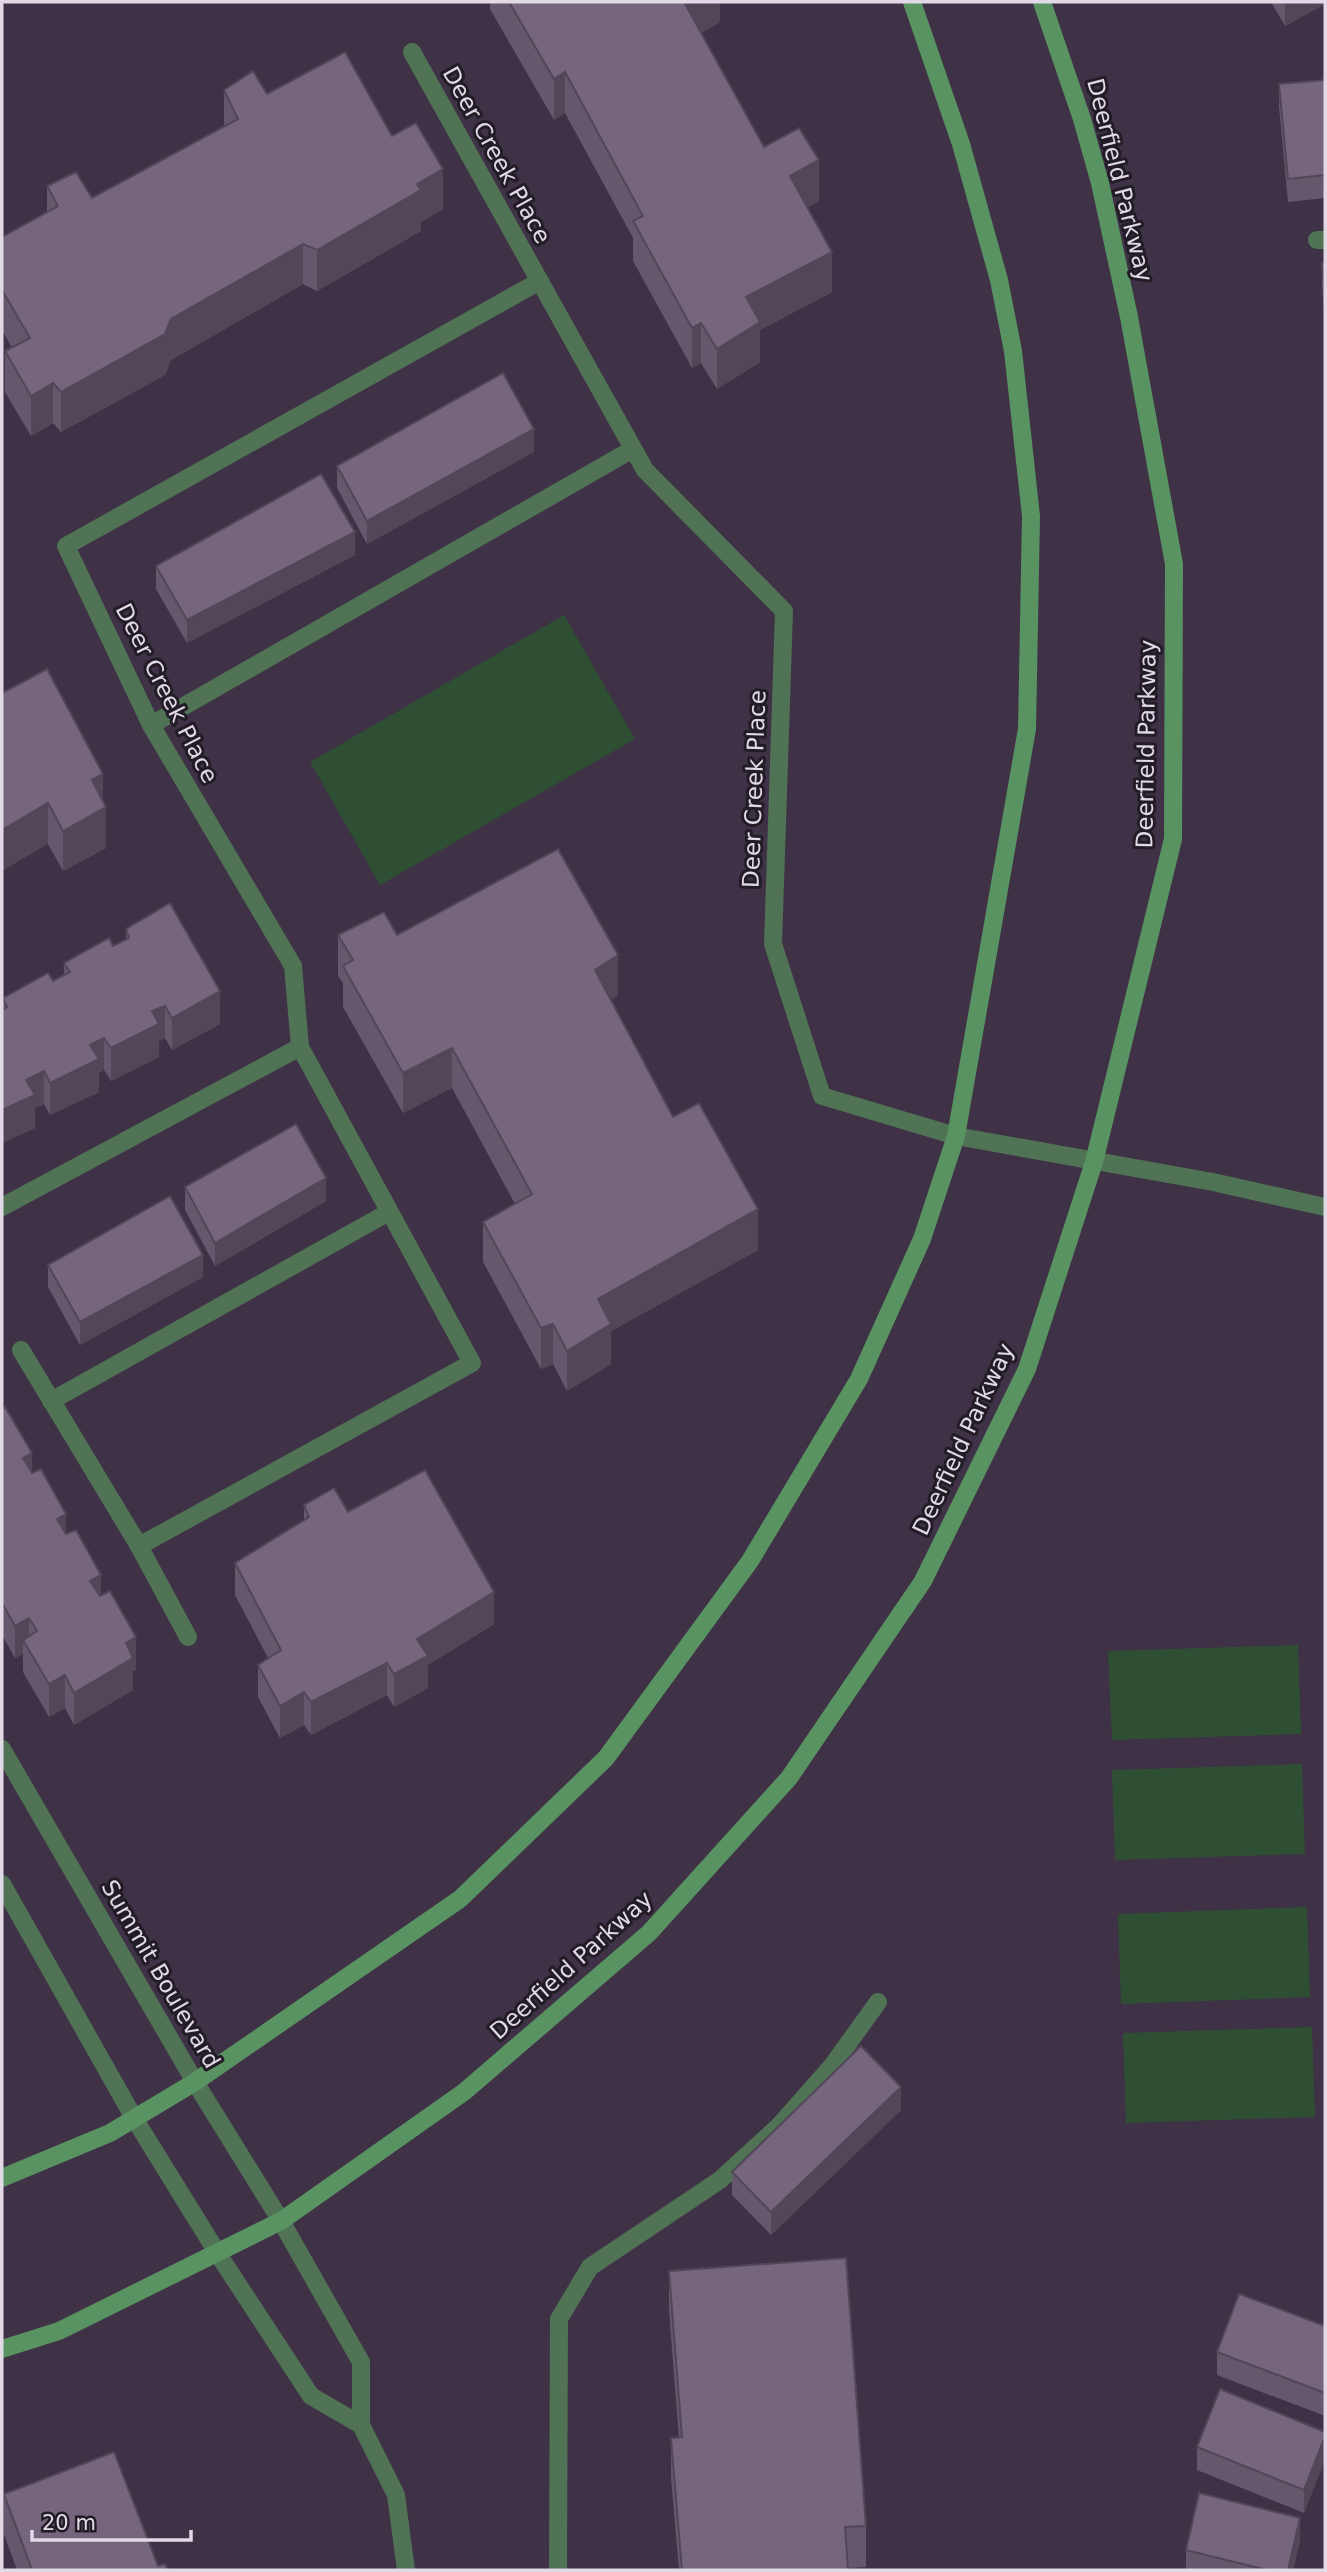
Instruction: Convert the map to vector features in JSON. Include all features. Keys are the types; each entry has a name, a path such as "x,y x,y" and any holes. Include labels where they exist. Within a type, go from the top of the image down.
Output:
{"main road":[{"path":"2,2178 110,2133 195,2082 460,1899 606,1758 750,1561 859,1379 922,1239 956,1136 1027,729 1031,516 1013,351 999,279 961,144 912,2"},
{"name":"Deerfield Parkway","path":"2,2349 59,2331 281,2221 464,2092 649,1933 789,1778 923,1581 1027,1369 1094,1162 1173,839 1174,564 1129,317 1103,197 1082,119 1042,2"}],"street":[{"name":"Deer Creek Place","path":"412,51 645,470 784,611 773,944 822,1096 956,1136 1213,1182 1325,1207"},
{"name":"Deer Creek Place","path":"300,1047 293,966 151,725 66,546 540,281"},
{"path":"151,725 633,449"},
{"path":"2,1207 300,1047 472,1363 139,1546"},
{"path":"51,1401 389,1212"},
{"path":"21,1350 139,1546 188,1637"},
{"name":"Summit Boulevard","path":"2,1749 195,2082 281,2221 361,2362 361,2425"},
{"path":"2,1884 134,2118 218,2254 311,2396 361,2425 396,2495 406,2570"},
{"path":"558,2570 559,2319 590,2267 720,2179 779,2126 832,2066 878,2002"}],"green space":[{"path":"564,615 635,739 380,885 310,762"},
{"path":"1298,1645 1301,1734 1112,1740 1108,1651"},
{"path":"1302,1764 1305,1854 1115,1860 1112,1770"},
{"path":"1307,1907 1310,1997 1121,2004 1118,1914"},
{"path":"1312,2027 1315,2117 1126,2123 1123,2033"}],"building":[{"path":"509,2 684,2 764,147 799,128 819,160 790,176 832,252 746,297 760,322 717,349 701,323 692,328 633,221 643,216 565,72 554,79"},
{"path":"345,52 392,136 416,123 443,169 417,184 421,190 317,250 303,244 171,319 165,334 61,392 53,383 31,396 5,351 30,338 2,290 2,237 58,206 47,186 76,172 92,198 238,119 224,90 253,71 267,94"},
{"path":"1325,80 1325,175 1288,179 1279,84"},
{"path":"1322,263 1325,263 1325,296"},
{"path":"503,373 534,429 367,521 337,466"},
{"path":"321,474 355,532 187,620 156,566"},
{"path":"47,669 103,774 92,780 106,807 63,831 48,803 2,830 2,693"},
{"path":"558,849 618,955 595,970 673,1117 699,1103 758,1209 598,1299 611,1324 567,1351 553,1324 541,1328 483,1222 532,1194 452,1048 403,1073 343,966 353,960 338,935 384,912 397,935"},
{"path":"170,903 220,991 172,1018 165,1006 152,1011 159,1024 111,1048 104,1038 90,1045 99,1059 50,1083 44,1071 26,1080 35,1095 2,1110 2,1010 7,1007 3,998 48,973 53,981 70,972 64,963 109,938 113,946 129,938 126,929"},
{"path":"296,1124 326,1178 215,1243 185,1187"},
{"path":"170,1196 203,1255 80,1322 48,1265"},
{"path":"5,1407 32,1453 23,1458 32,1473 41,1469 66,1514 57,1519 66,1534 76,1530 101,1575 90,1581 100,1596 110,1591 136,1637 126,1643 133,1658 74,1693 65,1675 49,1684 23,1640 37,1631 29,1618 15,1626 2,1603 2,1410"},
{"path":"425,1470 494,1592 417,1639 428,1656 394,1674 387,1663 311,1702 304,1692 280,1706 258,1665 281,1650 235,1563 309,1517 304,1505 334,1488 348,1512"},
{"path":"861,2046 901,2087 771,2212 732,2172"},
{"path":"846,2258 866,2526 845,2527 848,2570 682,2570 671,2438 682,2437 669,2271"},
{"path":"1239,2294 1325,2326 1325,2393 1217,2352"},
{"path":"1220,2389 1325,2432 1304,2490 1197,2447"},
{"path":"114,2452 158,2566 165,2564 168,2570 32,2570 4,2494"},
{"path":"1199,2493 1300,2518 1288,2570 1267,2570 1186,2550"}]}
